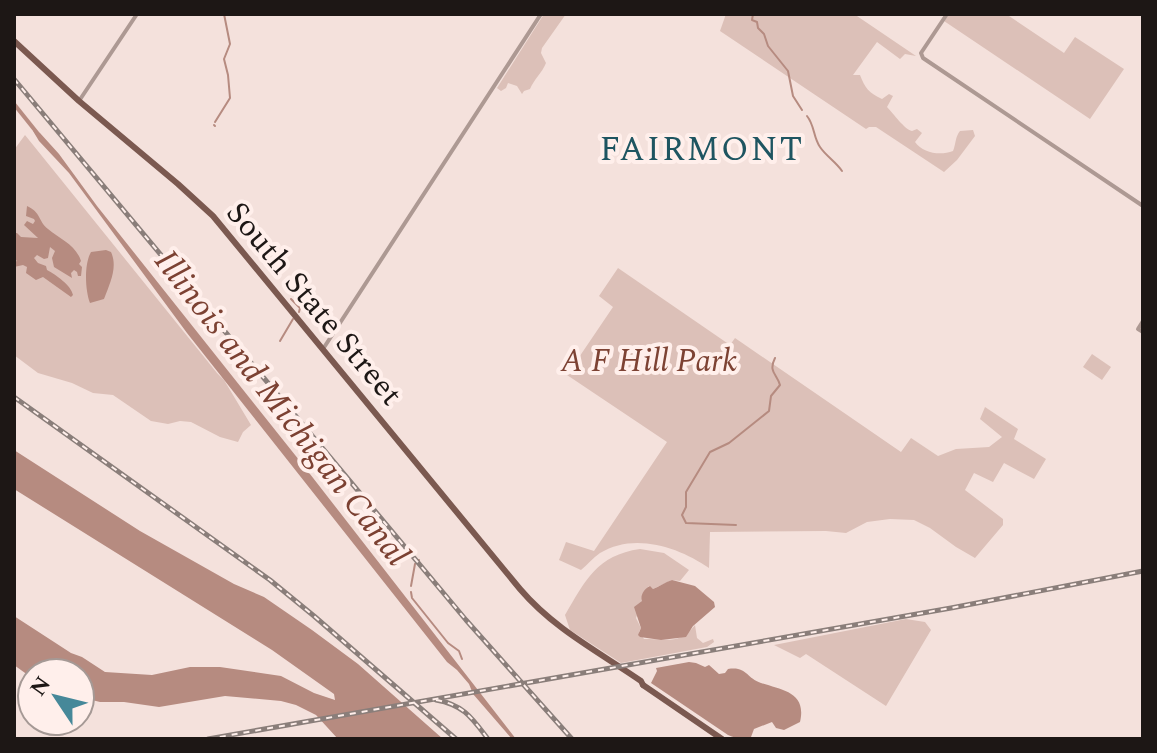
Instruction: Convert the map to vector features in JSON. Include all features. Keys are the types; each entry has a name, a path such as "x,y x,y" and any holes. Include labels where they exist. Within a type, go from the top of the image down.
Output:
{"main road":[{"name":"South State Street","path":"14,41 209,212 520,589 554,622 600,657 722,739"}],"street":[{"path":"79,101 137,14"},
{"path":"323,349 541,14"},
{"path":"947,14 921,56 1143,206"},
{"path":"1141,330 1143,321"}],"green space":[{"path":"544,14 566,14 542,48 546,63 544,67 530,89 522,94 517,86 508,83 501,91 497,88"},
{"path":"726,14 854,14 916,56 905,54 900,59 877,42 853,75 860,75 868,90 878,97 893,96 887,107 906,127 922,133 915,142 918,146 943,153 953,151 960,131 973,130 975,136 944,172 876,127 866,129 720,31"},
{"path":"949,14 1006,14 1064,53 1075,37 1124,69 1090,119 944,21"},
{"path":"25,135 224,380 251,425 238,442 220,437 191,422 168,424 151,421 113,395 93,393 38,373 14,355 14,150"},
{"name":"A F Hill Park","path":"618,268 730,345 735,338 901,452 911,438 938,456 956,449 989,447 1002,437 980,419 985,407 1018,429 1014,439 1046,459 1034,479 1004,463 993,482 974,473 965,490 1003,519 1003,525 975,558 914,520 890,519 867,522 846,533 710,532 709,568 670,548 642,543 613,547 600,553 581,570 559,560 566,542 594,551 667,442 567,375 613,307 599,296"},
{"path":"1092,354 1111,367 1102,380 1083,367"},
{"path":"640,549 664,553 689,570 680,581 672,580 653,589 649,586 642,595 636,618 644,639 675,639 685,635 695,625 697,638 703,643 713,639 714,642 707,647 621,663 570,630 565,615 594,572 613,557"},
{"path":"906,619 925,622 931,630 886,706 806,654 800,658 774,645"}],"shaded area":[{"path":"33,131 40,133 59,154 516,739 512,739 473,694 469,684 447,662 187,333 69,173"},
{"path":"27,206 79,255 81,276 74,270 72,278 54,267 52,258 55,251 50,247 48,258 37,255 34,258 66,284 72,291 71,297 43,277 36,280 26,273 27,267 14,267 17,261 14,258 14,233 21,237 38,238 24,225 27,221 33,224 35,221 26,216"},
{"path":"91,252 111,252 113,258 111,281 104,299 90,303 87,263"},
{"path":"14,450 140,531 234,584 264,597 358,664 443,739 338,739 316,715 281,701 225,696 159,707 96,701 96,666 105,672 152,675 190,667 220,667 281,676 335,700 334,694 272,650 14,489"},
{"path":"672,580 695,586 714,602 715,607 693,626 686,637 661,640 640,637 641,628 634,607 642,601 642,594 648,587 653,589"},
{"path":"14,616 82,657 16,657 16,666"},
{"path":"689,662 705,667 709,665 719,674 728,669 739,669 756,681 791,694 800,704 800,722 784,730 776,728 772,722 754,729 748,738 728,735 651,683 656,668"}],"waterway":[{"path":"215,122 230,98 224,59 230,44 224,14"},
{"path":"753,14 752,20 757,22 768,46 788,71 793,96 802,110"},
{"name":"Illinois and Michigan Canal","path":"14,104 38,134"},
{"path":"807,116 820,147 842,171"},
{"path":"291,299 300,308 299,312"},
{"path":"280,341 293,319"},
{"path":"736,525 686,523 682,515 686,507 686,492 710,452 729,443 769,411 771,396 780,385 773,370 775,358"},
{"path":"411,586 415,564 419,560"},
{"path":"411,592 412,598 448,643 459,651 462,659"}],"railway":[{"path":"14,79 466,620 572,739"},
{"path":"14,397 270,580 456,739"},
{"path":"208,739 951,608 1143,571"},
{"path":"436,700 461,709 488,739"}],"district":[{"name":"FAIRMONT","path":"702,148"}]}
